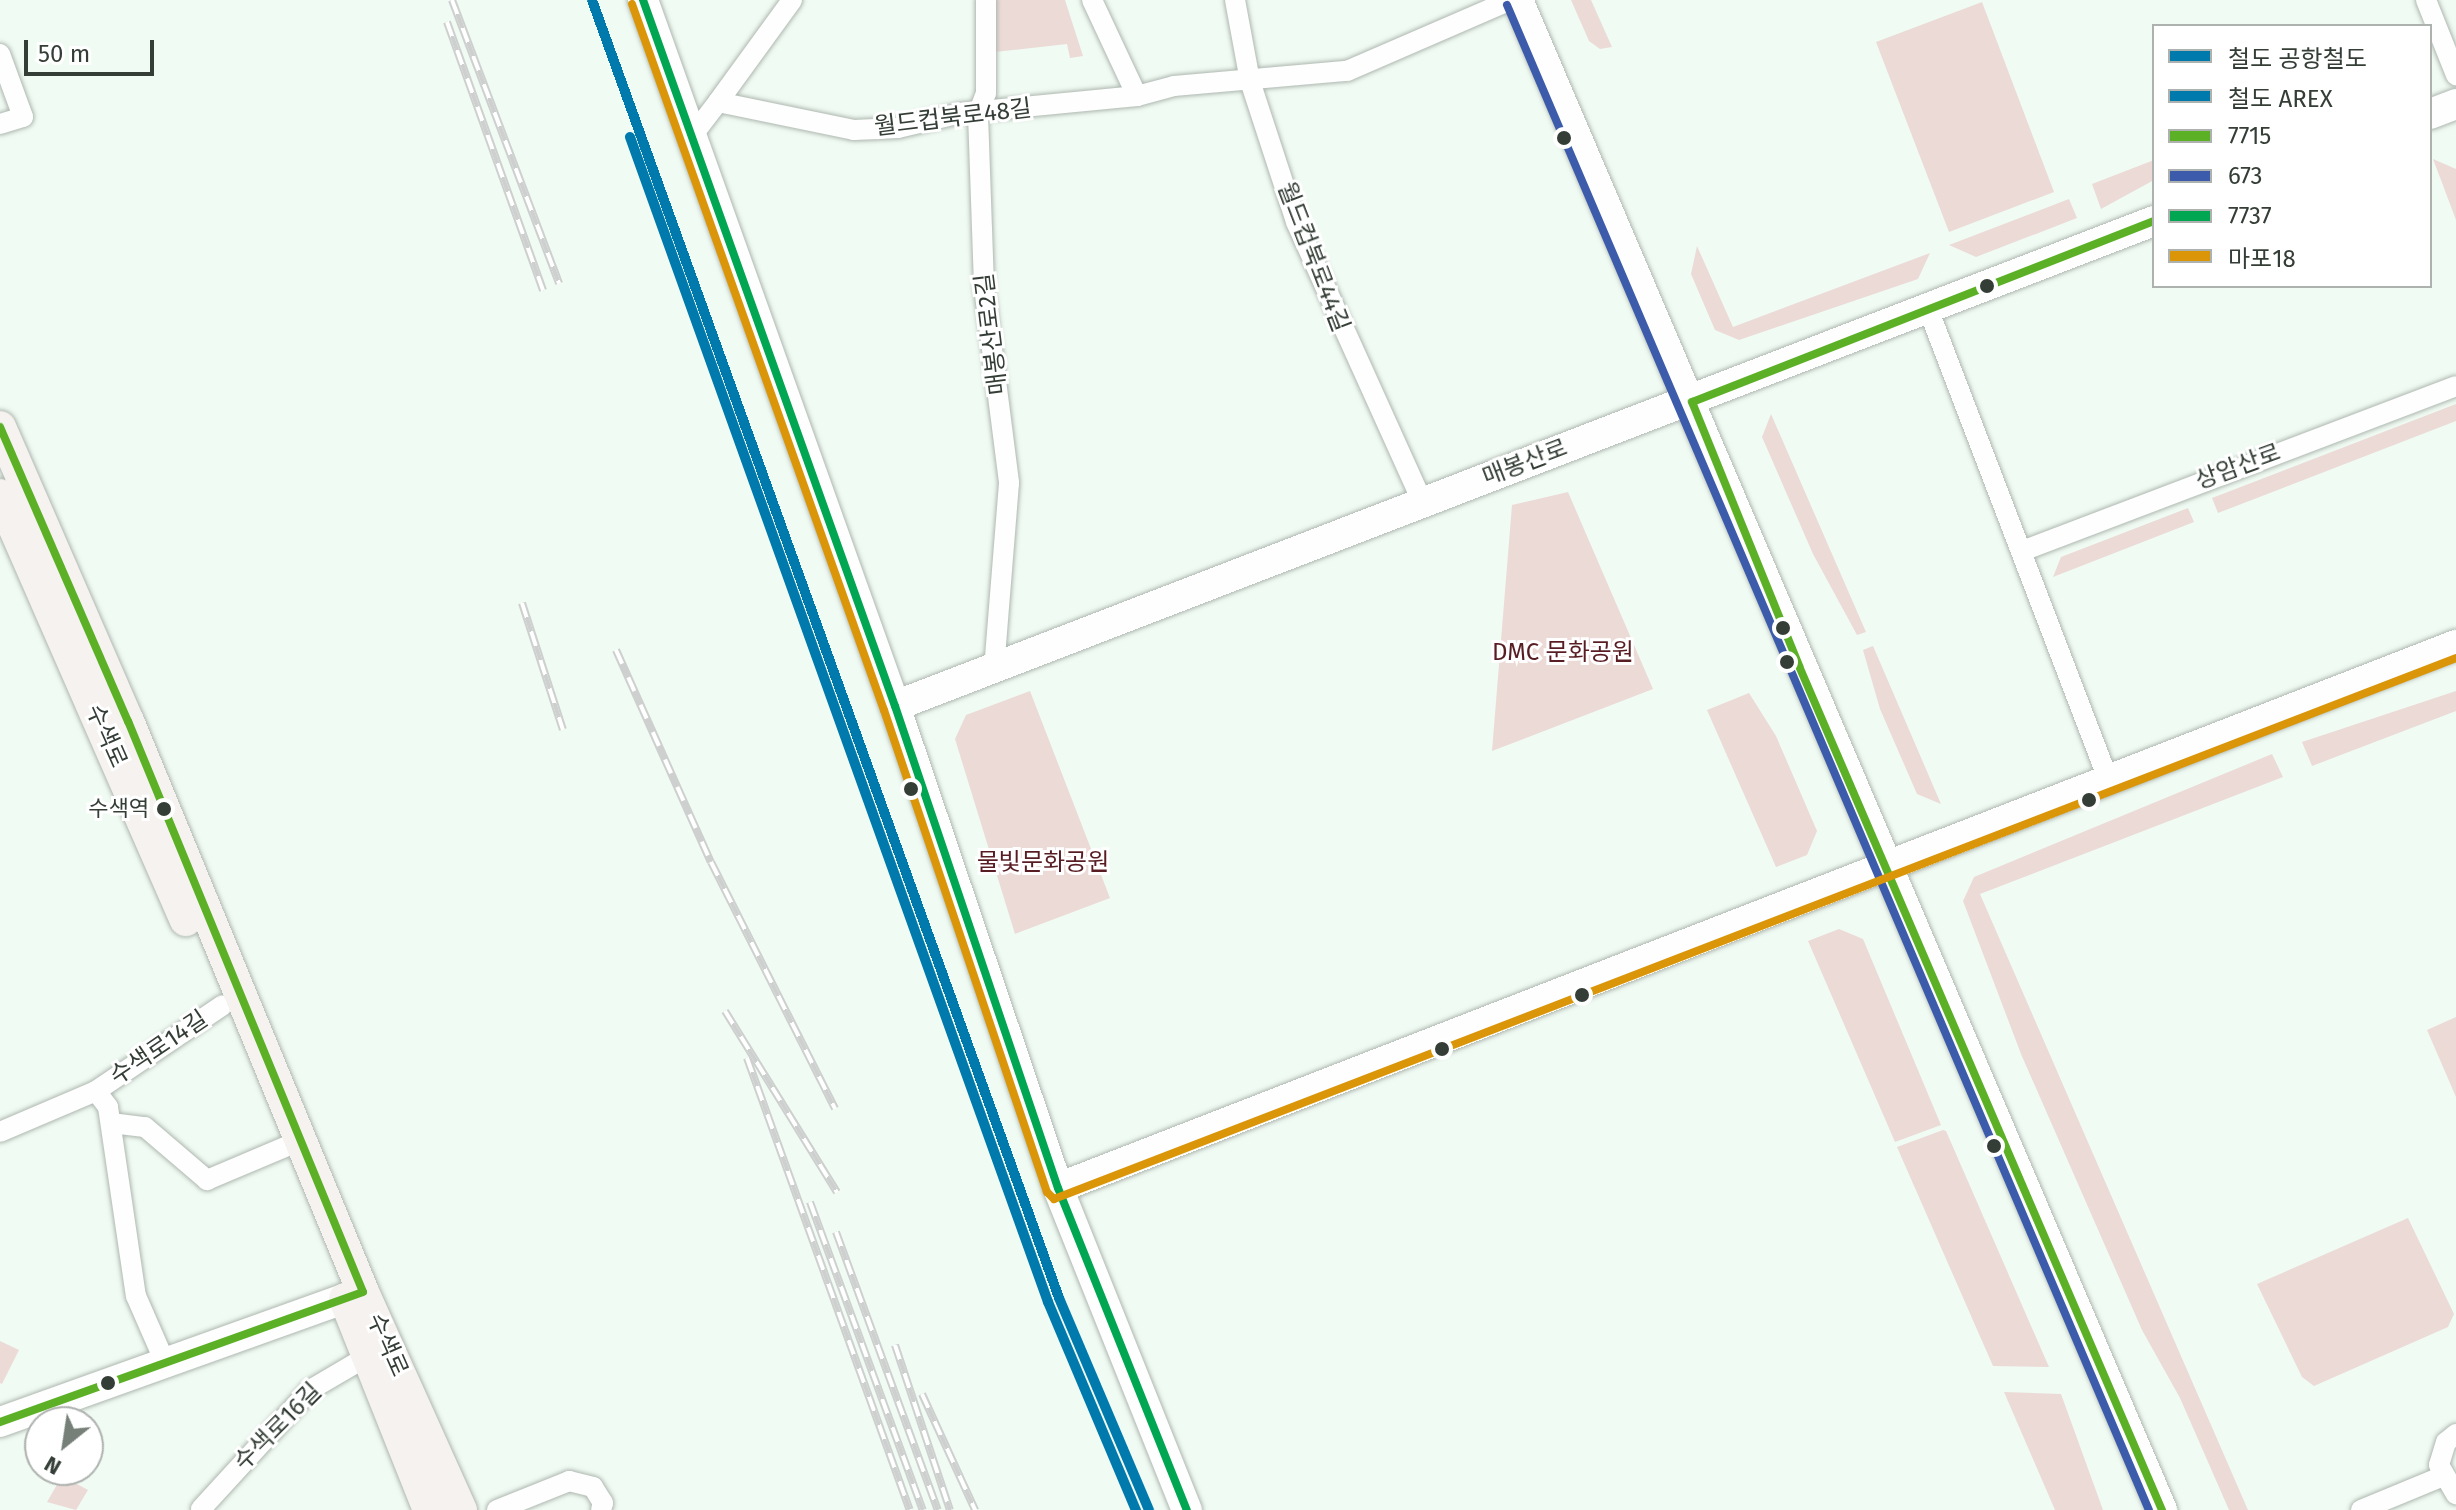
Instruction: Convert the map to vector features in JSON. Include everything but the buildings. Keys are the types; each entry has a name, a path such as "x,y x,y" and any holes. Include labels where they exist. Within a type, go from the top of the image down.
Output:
{"main road":[{"path":"643,0 761,343 895,706 1058,1188 1187,1510"},
{"path":"1518,0 2162,1510"},
{"path":"2432,113 2456,104"},
{"name":"매봉산로","path":"895,706 1692,402 1927,306 2152,222"},
{"name":"수색로","path":"0,427 86,659 223,1005 354,1296 461,1510"},
{"name":"수색로","path":"0,495 86,659 354,1296 366,1357 429,1510"},
{"path":"1058,1188 2456,645"},
{"path":"0,1422 167,1367 354,1296"}],"street":[{"path":"692,136 792,0"},
{"name":"매봉산로2길","path":"986,0 986,93 978,114 984,287 1009,483 994,668"},
{"path":"1092,0 1137,96"},
{"name":"월드컵북로44길","path":"1235,0 1250,81 1323,292 1423,503"},
{"name":"월드컵북로48길","path":"718,102 854,130 1137,96 1174,86 1347,71 1511,0"},
{"path":"2426,0 2456,75"},
{"path":"0,54 23,117 0,124"},
{"path":"1927,306 2108,779"},
{"name":"상암산로","path":"2022,551 2456,386"},
{"name":"수색로14길","path":"0,1132 96,1091 223,1005"},
{"name":"수색로14길","path":"96,1091 111,1123 136,1296 167,1367"},
{"path":"111,1123 145,1127 207,1180 285,1147"},
{"name":"수색로16길","path":"201,1509 310,1390 366,1357"},
{"path":"2456,1434 2441,1453 2441,1477 2456,1494"},
{"path":"2361,1510 2441,1477"},
{"path":"497,1510 569,1481 593,1487 603,1503 601,1510"}],"green space":[{"path":"995,0 1065,0 1083,56 1070,58 1067,44 995,52"},
{"path":"1571,0 1591,0 1612,47 1600,49 1589,41"},
{"path":"1982,2 2054,192 1949,232 1876,42"},
{"path":"2433,159 2456,169 2456,220"},
{"path":"2152,161 2152,181 2101,209 2092,184"},
{"path":"2069,199 2077,218 1976,257 1949,245"},
{"path":"1697,246 1733,327 1930,253 1918,279 1739,340 1715,330 1691,274"},
{"path":"2456,404 2456,421 2218,513 2212,498"},
{"path":"1771,414 1866,632 1857,635 1813,554 1762,437"},
{"name":"DMC 문화공원","path":"1568,492 1653,689 1492,751 1512,505"},
{"path":"2188,508 2194,522 2053,577 2061,557"},
{"path":"1873,646 1941,804 1917,794 1880,709 1863,650"},
{"name":"물빛문화공원","path":"1030,691 1110,898 1015,934 955,739 966,715"},
{"path":"2456,691 2456,711 2312,766 2302,742"},
{"path":"1749,693 1776,736 1817,831 1807,855 1776,867 1707,710"},
{"path":"2272,754 2283,777 1980,894 2248,1510 2229,1510 2180,1398 2142,1330 2021,1054 1963,901 1974,877"},
{"path":"1839,929 1863,939 1941,1125 1895,1142 1808,941"},
{"path":"2456,1017 2456,1097 2427,1030"},
{"path":"1943,1130 2049,1367 1993,1366 1897,1147"},
{"path":"2408,1218 2454,1314 2448,1327 2314,1386 2302,1377 2257,1284"},
{"path":"0,1341 19,1350 2,1384 0,1383"},
{"path":"2004,1392 2061,1394 2103,1510 2055,1510"},
{"path":"56,1486 81,1486 88,1490 76,1510 47,1502"}],"railway":[{"path":"452,0 559,283"},
{"path":"447,22 543,290"},
{"path":"522,603 563,730"},
{"path":"616,650 711,862 835,1109"},
{"path":"725,1011 837,1192"},
{"path":"747,1058 910,1510"},
{"path":"810,1202 923,1510"},
{"path":"836,1232 938,1510"},
{"path":"895,1345 950,1510"},
{"path":"922,1394 975,1510"}],"rail line":[{"name":"공항철도","path":"592,0 1059,1298 1149,1510"},
{"name":"AREX","path":"630,137 1048,1302 1136,1510"}],"transit line":[{"name":"7737","path":"643,0 895,706 1058,1188 1187,1510"},
{"name":"마포18","path":"632,4 884,710 1047,1192 1054,1199 2456,658"},
{"name":"673","path":"1507,5 2149,1510"},
{"name":"7715","path":"2152,222 1692,402 1799,666 2162,1510"},
{"name":"7715","path":"0,427 128,721 363,1292 0,1422"}],"place":[{"name":"수색역","path":"164,809"}]}
